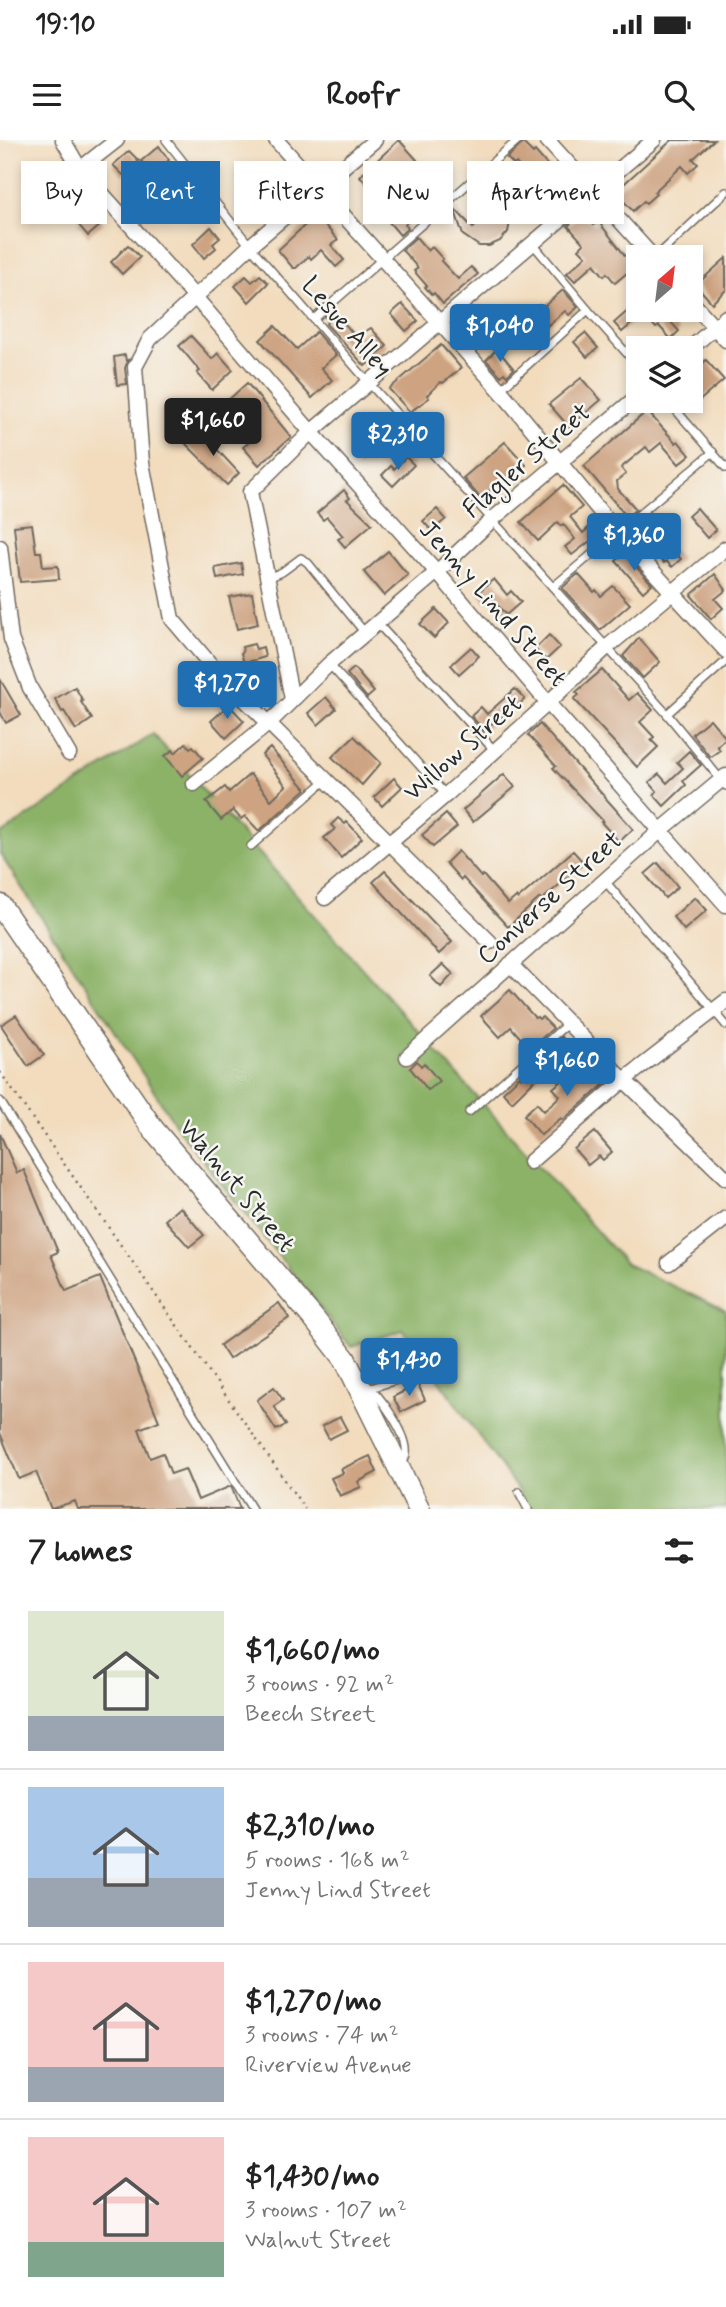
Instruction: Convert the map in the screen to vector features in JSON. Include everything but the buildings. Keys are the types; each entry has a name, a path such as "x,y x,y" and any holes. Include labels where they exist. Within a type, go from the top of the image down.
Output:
{"main road":[{"name":"Walnut Street","path":"0,905 153,1129 314,1319 363,1383 419,1509"}],"street":[{"name":"Jenny Lind Street","path":"63,140 75,161"},
{"path":"90,161 117,140"},
{"path":"276,140 294,161"},
{"path":"349,163 375,140"},
{"path":"547,140 567,161"},
{"path":"624,166 654,140"},
{"name":"Jenny Lind Street","path":"107,199 437,572 548,704 726,905"},
{"path":"349,221 500,390 617,532 726,651"},
{"path":"624,223 643,245"},
{"path":"277,224 150,339 135,367 142,463 172,619 216,671 489,942"},
{"path":"292,699 250,492 311,432 556,224"},
{"path":"704,316 726,340"},
{"path":"703,337 726,317"},
{"name":"Flagler Street","path":"194,784 268,723 329,664 626,406"},
{"path":"0,547 11,639 30,688 69,754"},
{"name":"Willow Street","path":"325,898 446,795 607,648 726,548"},
{"name":"Converse Street","path":"407,1057 660,831 724,781"},
{"path":"510,964 624,1080 726,1178"},
{"path":"530,1162 624,1080 726,1001"},
{"path":"669,1263 726,1218"}],"lane":[{"name":"Lesue Alley","path":"166,140 250,246 313,319 724,781"},
{"path":"313,319 517,140"},
{"path":"667,245 726,192"},
{"path":"533,244 626,352"},
{"path":"500,390 588,310"},
{"path":"679,413 726,468"},
{"path":"553,587 713,452"},
{"path":"267,578 282,572 301,558 366,634"},
{"path":"378,624 495,751"},
{"path":"667,715 726,661"},
{"path":"329,664 446,795"},
{"path":"251,846 326,780"},
{"path":"606,881 726,1024"},
{"path":"469,1112 568,1023"},
{"path":"0,1101 252,1509"},
{"path":"363,1383 406,1377"},
{"path":"519,1492 527,1509"}],"path":[{"path":"0,1072 305,1509"}],"green space":[{"path":"153,734 626,1264 726,1311 726,1509 527,1509 519,1492 403,1330 351,1347 181,1133 0,854 0,835"}]}
